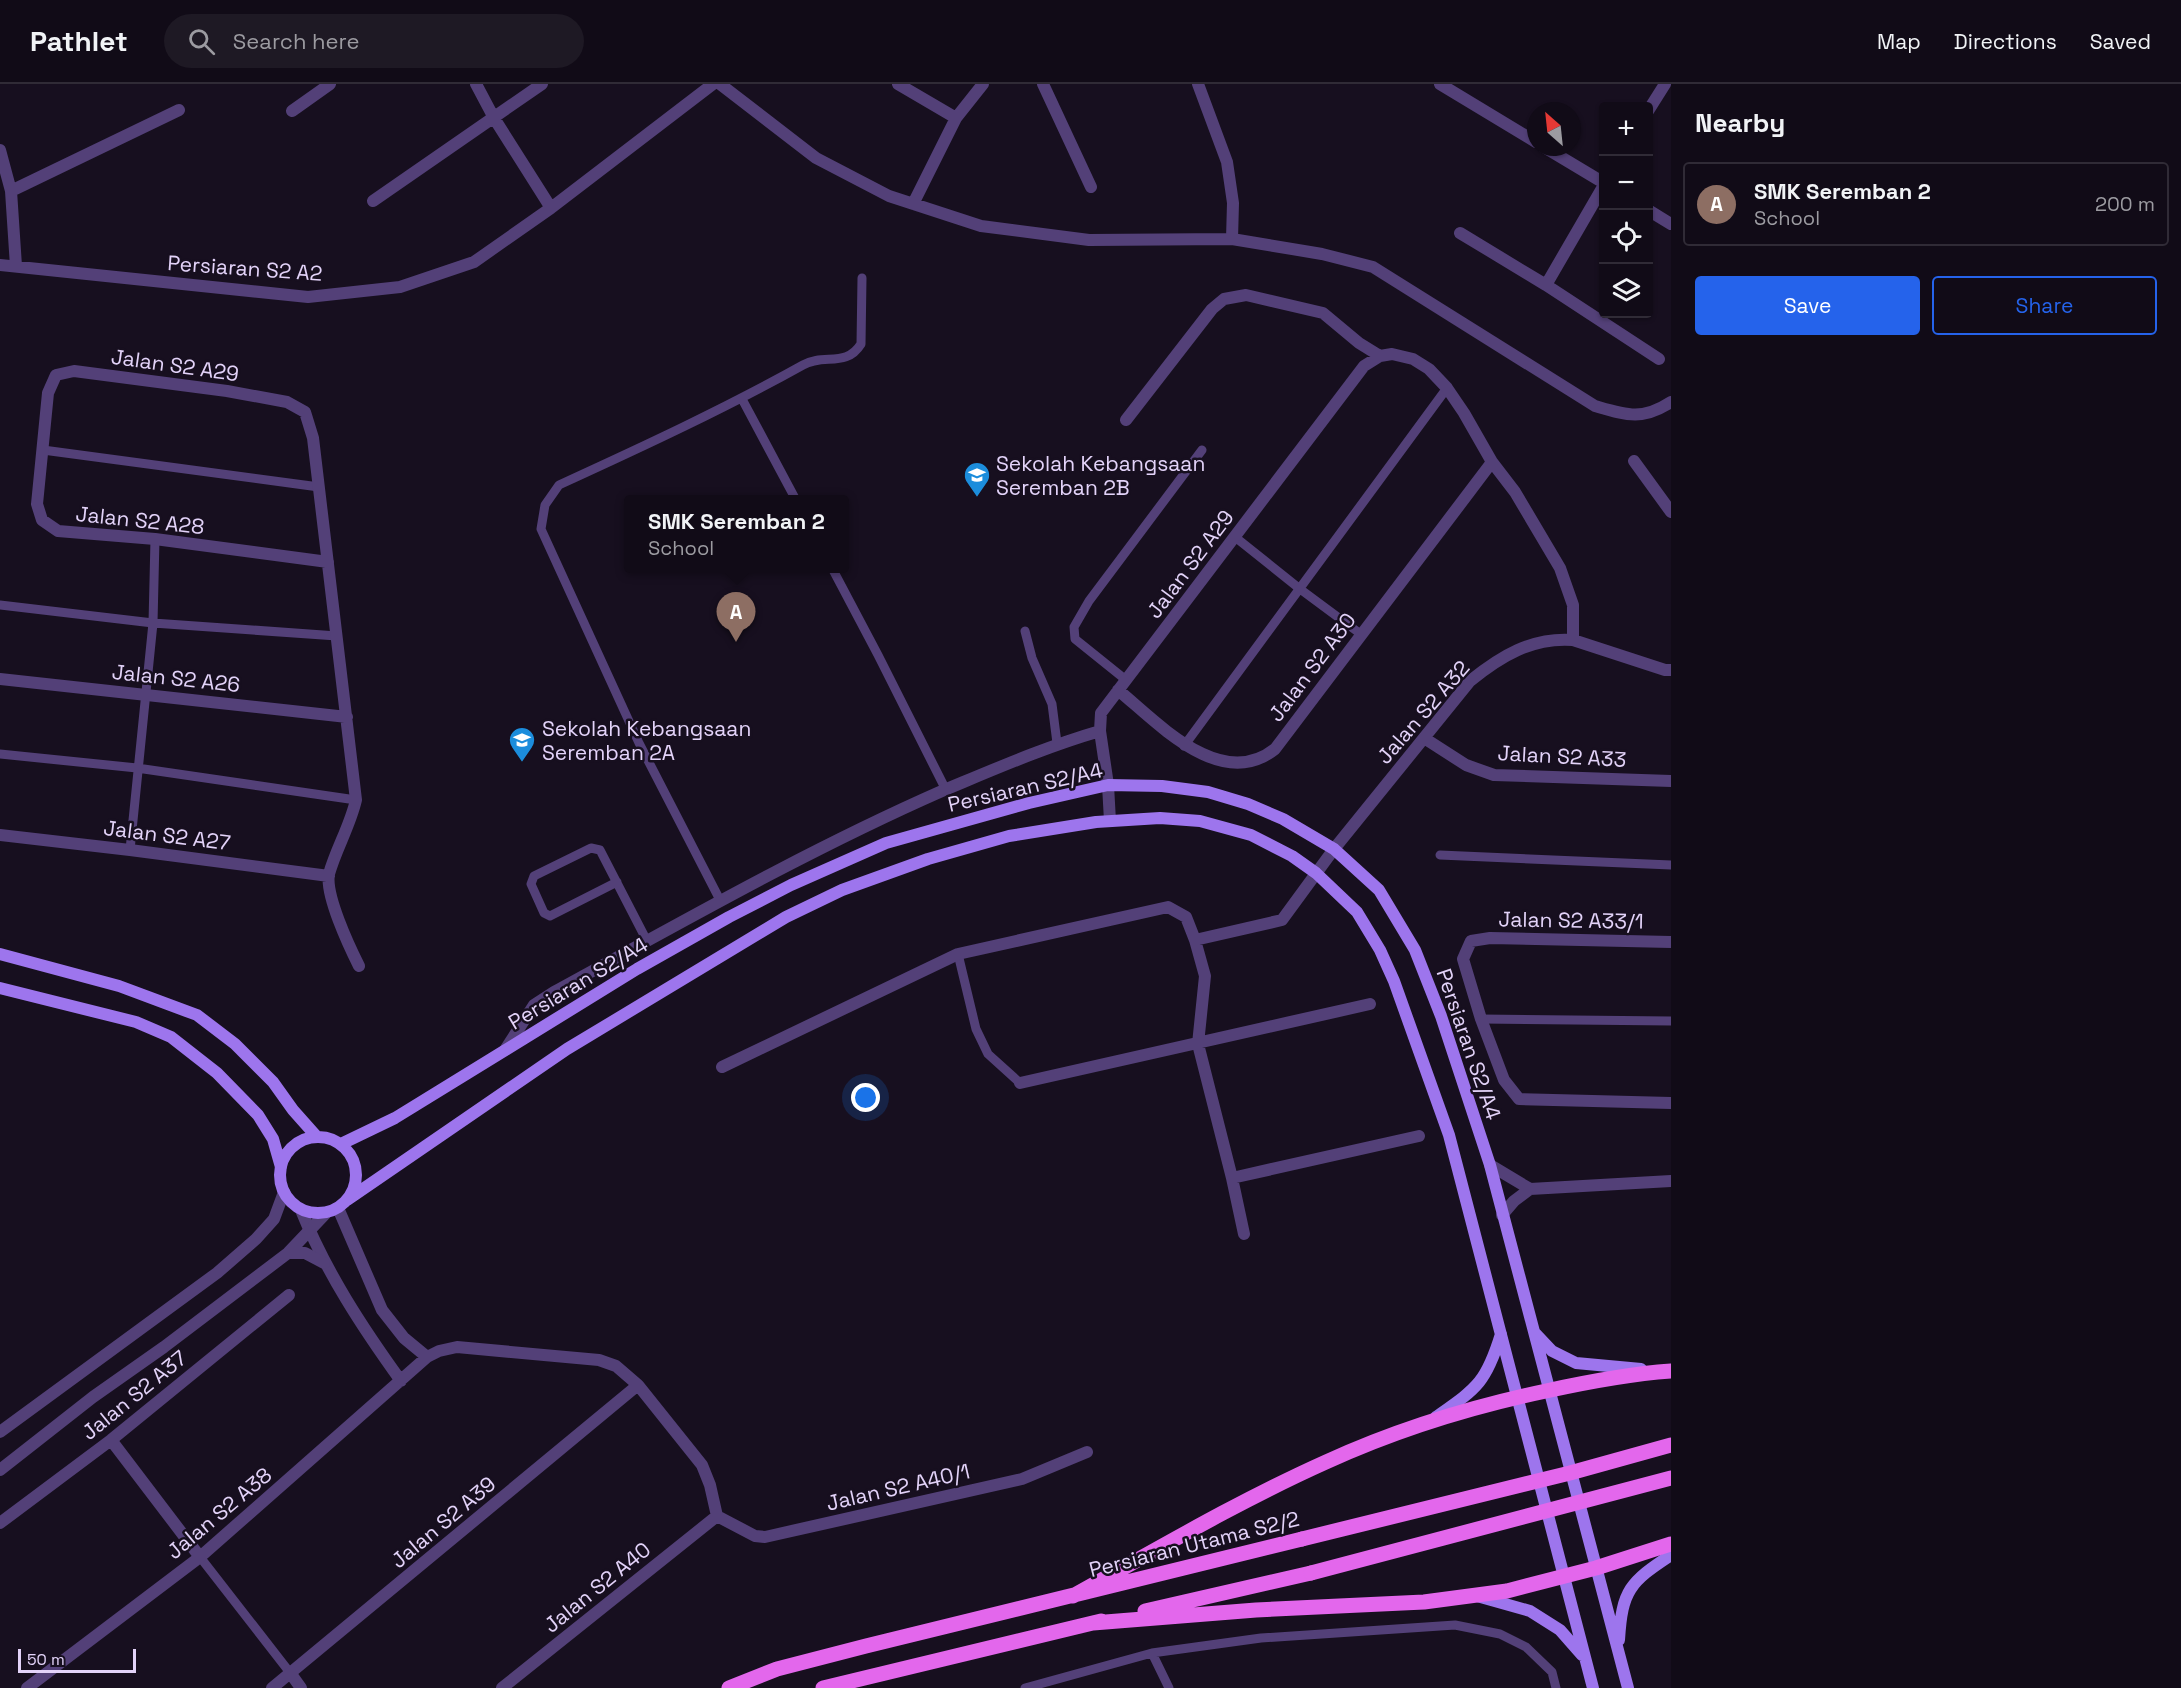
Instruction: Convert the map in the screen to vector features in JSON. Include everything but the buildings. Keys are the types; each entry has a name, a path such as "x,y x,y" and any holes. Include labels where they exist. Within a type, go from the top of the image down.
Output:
{"main road":[{"name":"Persiaran S2/A4","path":"341,1144 395,1118 729,916 791,885 886,843 1029,802 1108,784 1162,786 1208,792 1248,804 1283,819 1334,849 1379,890 1415,950 1441,1016 1490,1164 1628,1688"},
{"name":"Persiaran S2/A4","path":"337,1207 567,1049 786,917 842,890 928,859 1010,836 1110,821 1160,818 1200,820 1251,835 1292,856 1316,873 1358,912 1380,950 1394,981 1449,1135 1593,1688"},
{"path":"0,954 119,986 197,1015 235,1044 273,1082 293,1110 317,1137"},
{"path":"0,988 136,1022 171,1037 217,1073 258,1115 273,1139 284,1192 301,1210 313,1214 337,1207 354,1189 357,1177 356,1164 350,1153 341,1144 329,1138 317,1137 293,1146 280,1167"},
{"path":"1534,1332 1552,1351 1576,1363 1668,1371"},
{"path":"1428,1422 1471,1392 1485,1376 1501,1334"},
{"path":"1073,1596 1242,1503 1326,1462 1428,1422 1466,1410 1582,1382 1668,1371"},
{"name":"Persiaran Utama S2/2","path":"729,1688 777,1669 1570,1473 1671,1445"},
{"path":"823,1688 1311,1573 1671,1478"},
{"path":"1093,1623 1256,1610 1424,1602 1474,1596 1507,1591 1564,1577 1671,1545"},
{"path":"1618,1651 1621,1611 1627,1592 1643,1574 1671,1555"},
{"path":"1474,1596 1530,1611 1560,1630 1585,1658"}],"street":[{"path":"292,111 330,84"},
{"path":"476,84 494,118 551,208"},
{"path":"373,201 542,84"},
{"name":"Persiaran S2 A2","path":"0,265 308,297 400,287 474,262 551,208 712,84"},
{"path":"720,84 816,158 889,196 981,226 1089,240 1232,239 1322,254 1373,267 1595,406 1630,416 1651,412 1671,402"},
{"path":"898,84 956,118"},
{"path":"914,204 956,118 984,84"},
{"path":"1043,84 1091,187"},
{"path":"1198,84 1227,162 1233,202 1232,239"},
{"path":"1440,84 1527,137"},
{"path":"1653,104 1666,84 1671,86"},
{"path":"11,191 179,110"},
{"path":"1559,156 1599,181"},
{"path":"1,158 11,191 16,266"},
{"path":"1546,285 1599,193"},
{"path":"1653,213 1671,224"},
{"path":"1460,233 1546,285 1659,359"},
{"path":"1126,420 1212,309 1224,299 1246,295 1323,313 1380,356 1392,354 1413,359 1429,369 1447,388 1492,462 1515,492 1560,568 1573,605 1573,640"},
{"name":"Jalan S2 A29","path":"1110,821 1108,784 1100,731 1101,713 1364,366 1380,356"},
{"name":"Jalan S2 A29","path":"48,393 56,375 74,371 226,391 287,402 305,411 314,438 319,487"},
{"name":"Jalan S2 A28","path":"48,393 37,504 42,520 58,531 155,539 328,562"},
{"path":"1634,461 1671,512"},
{"name":"Jalan S2 A30","path":"1118,690 1184,746 1219,761 1244,763 1262,759 1275,749 1492,462"},
{"path":"319,487 356,800 329,876 333,904 358,966"},
{"name":"Jalan S2 A32","path":"1195,940 1282,920 1334,849 1470,681 1509,653 1547,640 1573,640 1671,670"},
{"name":"Jalan S2 A26","path":"0,679 347,717"},
{"path":"505,1050 534,1005 720,900 854,832 1015,759 1057,743 1100,731"},
{"name":"Jalan S2 A33","path":"1424,738 1466,765 1494,775 1671,781"},
{"name":"Jalan S2 A27","path":"0,835 329,876"},
{"path":"720,900 729,916"},
{"path":"722,1067 958,954 1168,907 1186,917 1205,976 1198,1044 1244,1234"},
{"name":"Jalan S2 A33/1","path":"1481,1019 1463,959 1471,941 1490,938 1671,942"},
{"path":"1020,1083 1370,1004"},
{"path":"1481,1019 1504,1080 1518,1099 1671,1103"},
{"path":"1232,1178 1419,1136"},
{"path":"1490,1164 1530,1189 1671,1181"},
{"path":"1502,1215 1530,1189"},
{"path":"0,1432 217,1273 256,1239 274,1219 284,1192"},
{"path":"0,1470 93,1397 164,1347 288,1253 337,1207 382,1310 404,1338 427,1357 439,1351 457,1347 599,1360 616,1366 638,1385 702,1465 710,1485 717,1516"},
{"path":"301,1210 324,1263 360,1323 401,1382"},
{"path":"288,1253 306,1253 324,1263"},
{"name":"Jalan S2 A37","path":"0,1522 111,1440 289,1295"},
{"name":"Jalan S2 A38","path":"27,1688 200,1557 427,1357"},
{"name":"Jalan S2 A39","path":"272,1688 638,1385"},
{"path":"111,1440 200,1557"},
{"name":"Jalan S2 A40/1","path":"717,1516 755,1536 765,1537 1022,1479 1087,1452"},
{"name":"Jalan S2 A40","path":"502,1688 717,1516"},
{"path":"291,1674 301,1688"}],"lane":[{"path":"720,900 639,743 541,529 545,505 560,486 742,399 809,361 845,358 855,353 861,344 862,278"},
{"path":"1184,746 1447,388"},
{"path":"742,399 793,495"},
{"path":"43,450 319,487"},
{"path":"1126,680 1075,639 1074,627 1089,600 1202,450"},
{"path":"1234,537 1362,634"},
{"path":"130,850 153,623 155,539"},
{"path":"835,573 879,654 946,790"},
{"path":"0,605 153,623 337,636"},
{"path":"1025,631 1032,658 1052,704 1057,743"},
{"path":"0,754 137,768 356,800"},
{"path":"617,882 550,916 544,913 531,884 534,876 591,848 596,848 600,850 617,882 647,941"},
{"path":"1440,855 1671,865"},
{"path":"958,954 976,1029 988,1054 1020,1083"},
{"path":"1481,1019 1671,1021"},
{"path":"200,1557 291,1674"},
{"path":"1025,1688 1152,1653 1261,1638 1455,1625 1500,1634 1526,1647 1552,1672 1556,1688"},
{"path":"1152,1653 1169,1688"},
{"path":"1044,1688 1064,1677"}],"place":[{"name":"Sekolah Kebangsaan Seremban 2B","path":"977,498"},
{"name":"SMK Seremban 2","path":"736,642"},
{"name":"Sekolah Kebangsaan Seremban 2A","path":"522,763"}]}
